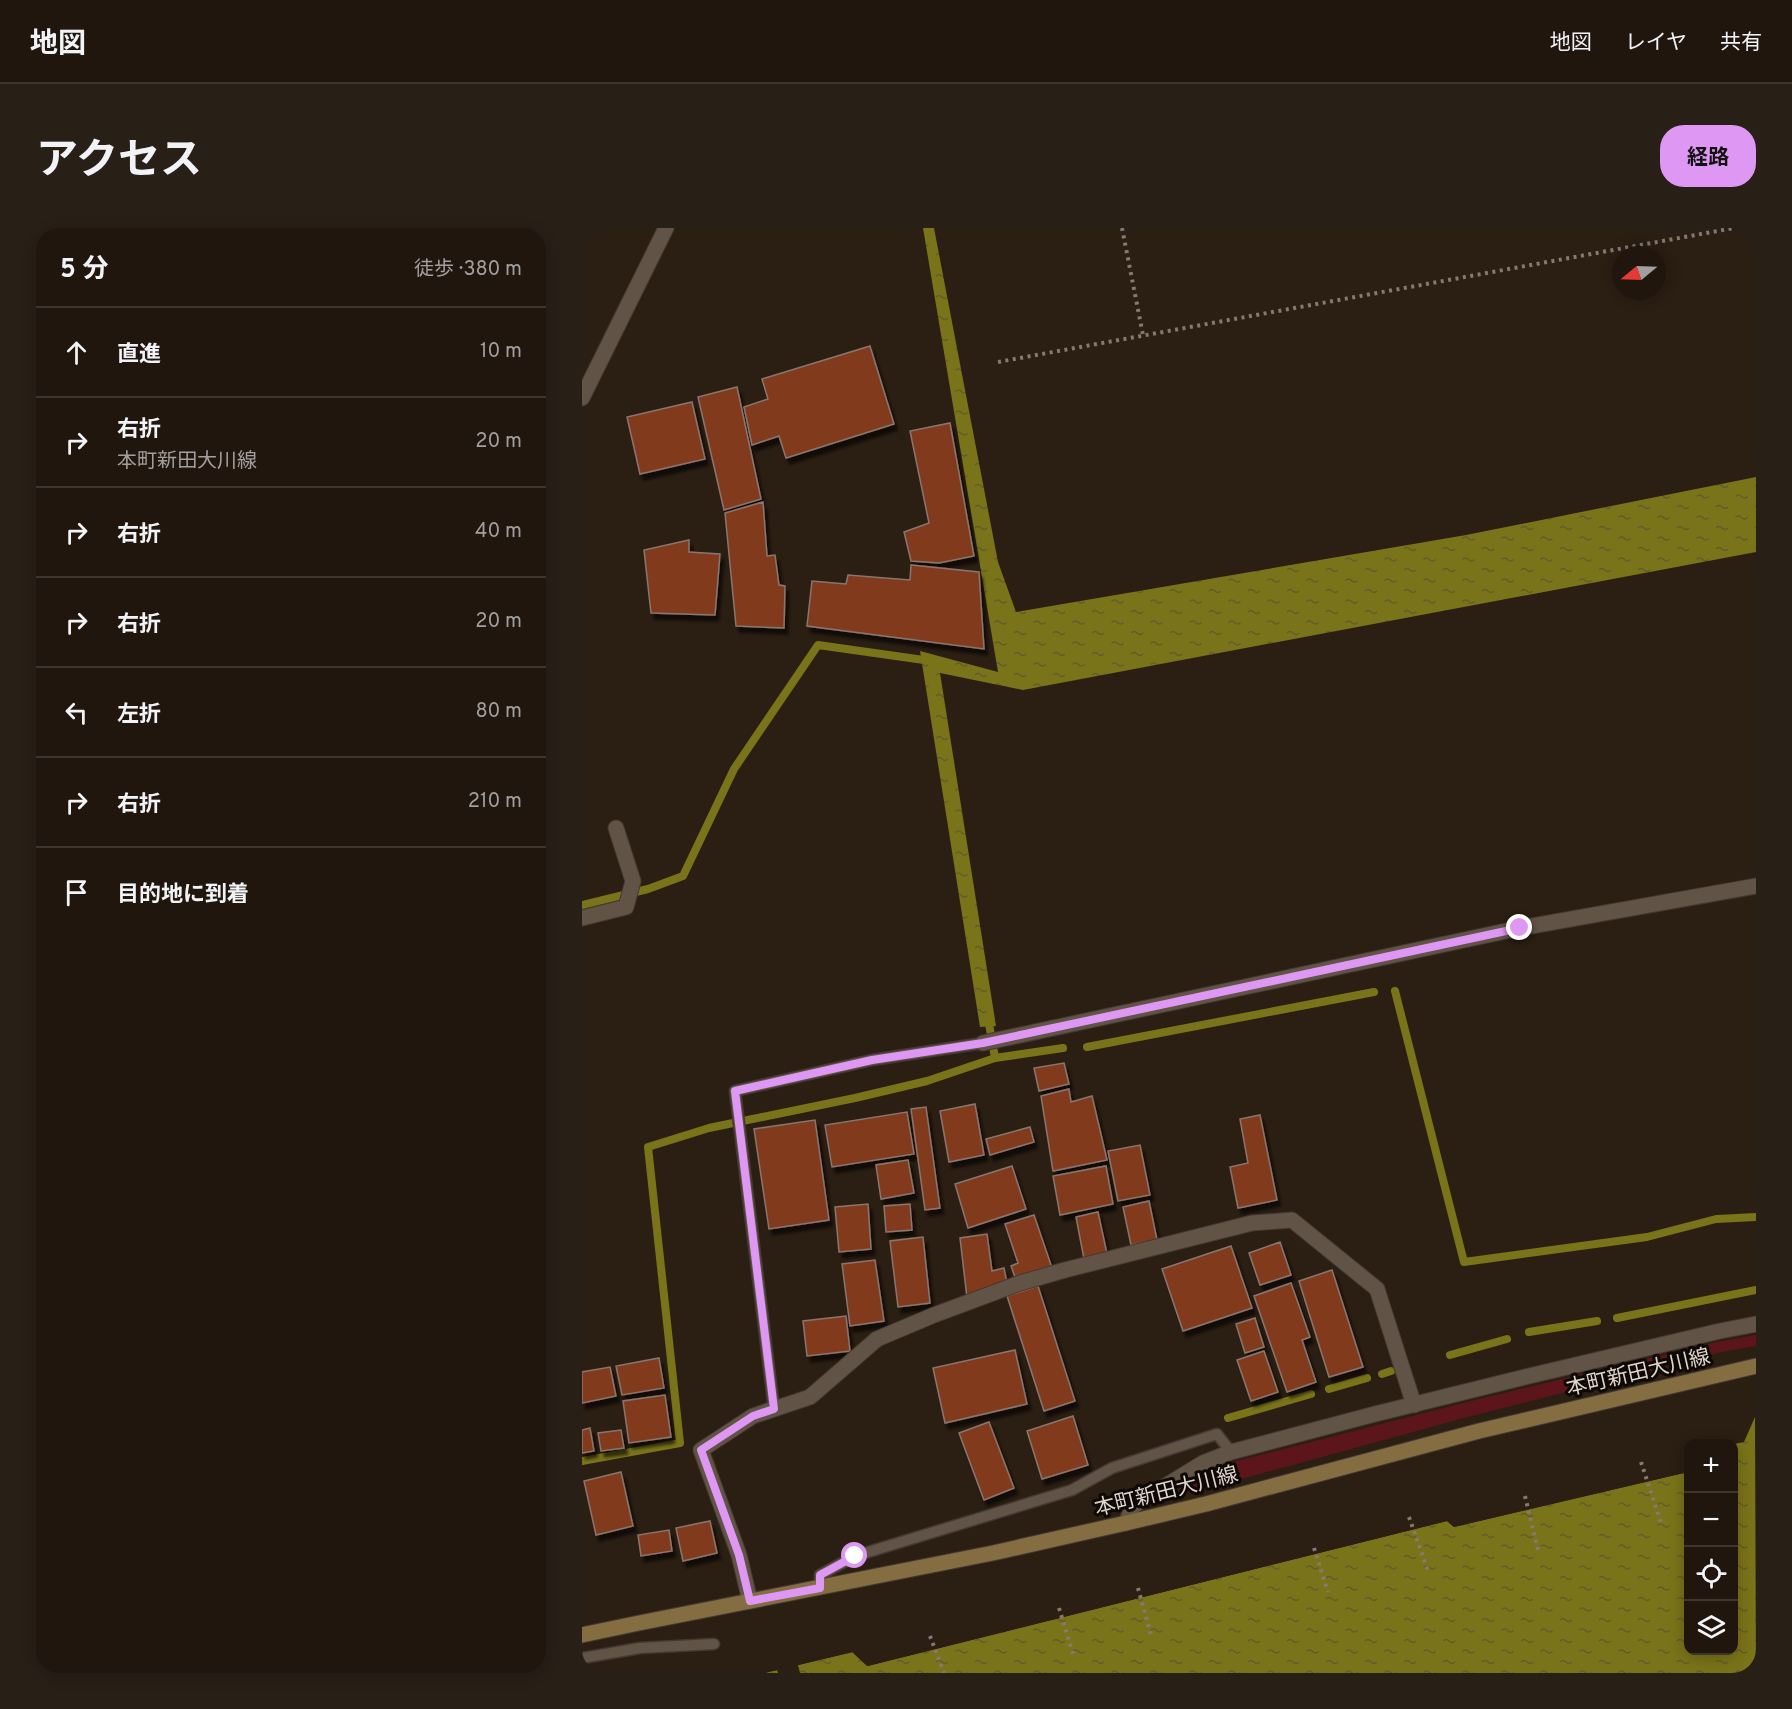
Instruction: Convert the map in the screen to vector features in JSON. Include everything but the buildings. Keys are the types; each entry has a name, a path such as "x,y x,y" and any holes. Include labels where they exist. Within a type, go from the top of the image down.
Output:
{"main road":[{"name":"本町新田大川線","path":"582,1635 993,1553 1126,1523 1479,1431 1756,1366"}],"street":[{"path":"582,398 666,228"},
{"path":"582,918 626,907 628,903 633,881 616,828"},
{"path":"983,1043 1520,928 1756,886"},
{"path":"750,1601 739,1555 701,1450 753,1416 810,1397 877,1340 934,1315 1020,1283 1252,1222 1292,1220 1377,1289 1414,1405"},
{"path":"1126,1523 1133,1506 1203,1463 1231,1452 1540,1373 1756,1324"}],"lane":[{"path":"774,1409 735,1091 872,1060 983,1043"},
{"path":"820,1588 820,1575 855,1556 1072,1490 1112,1468 1217,1434 1231,1452"},
{"path":"582,1658 640,1648 714,1644"}],"path":[{"path":"1122,228 1143,335"},
{"path":"998,362 1734,228"},
{"path":"1641,1462 1661,1523"},
{"path":"1525,1496 1539,1554"},
{"path":"1409,1517 1428,1571"},
{"path":"1314,1548 1328,1593"},
{"path":"1138,1588 1151,1635"},
{"path":"1059,1608 1074,1657"},
{"path":"930,1636 944,1673"}],"shaded area":[{"path":"1756,1335 1756,1346 1722,1352 1464,1418 1150,1504 1229,1463 1471,1401 1717,1342"}],"water":[{"path":"923,228 934,228 998,562 1016,612 1466,535 1756,477 1756,552 1023,690 940,673 996,1026 980,1027 920,651 998,672"},
{"path":"1755,1417 1756,1673 765,1673 853,1652 868,1666 1447,1521 1454,1527 1684,1473 1684,1655 1738,1655 1738,1443 1744,1442"}],"pier":[{"path":"1684,1470 1684,1473 1454,1527 1447,1521 867,1666 852,1652 798,1665 800,1673 778,1673 777,1670 762,1673 764,1670 852,1649 868,1663 1447,1518 1455,1524"}],"waterway":[{"path":"582,905 648,889 683,876 734,769 818,645 931,661"},
{"path":"1395,991 1464,1262 1647,1237 1716,1219 1756,1217"},
{"path":"1087,1047 1374,992"},
{"path":"582,1461 680,1443 648,1147 709,1128 927,1081 995,1058 988,1018"},
{"path":"995,1058 1063,1048"},
{"path":"1617,1318 1756,1290"},
{"path":"1529,1332 1597,1321"},
{"path":"1450,1355 1507,1339"},
{"path":"1382,1374 1391,1371"},
{"path":"1329,1389 1367,1378"},
{"path":"1228,1418 1311,1394"}],"route":[{"path":"855,1556 820,1575 820,1588 750,1601 739,1555 701,1450 753,1416 774,1409 735,1091 872,1060 983,1043 1520,928"}]}
